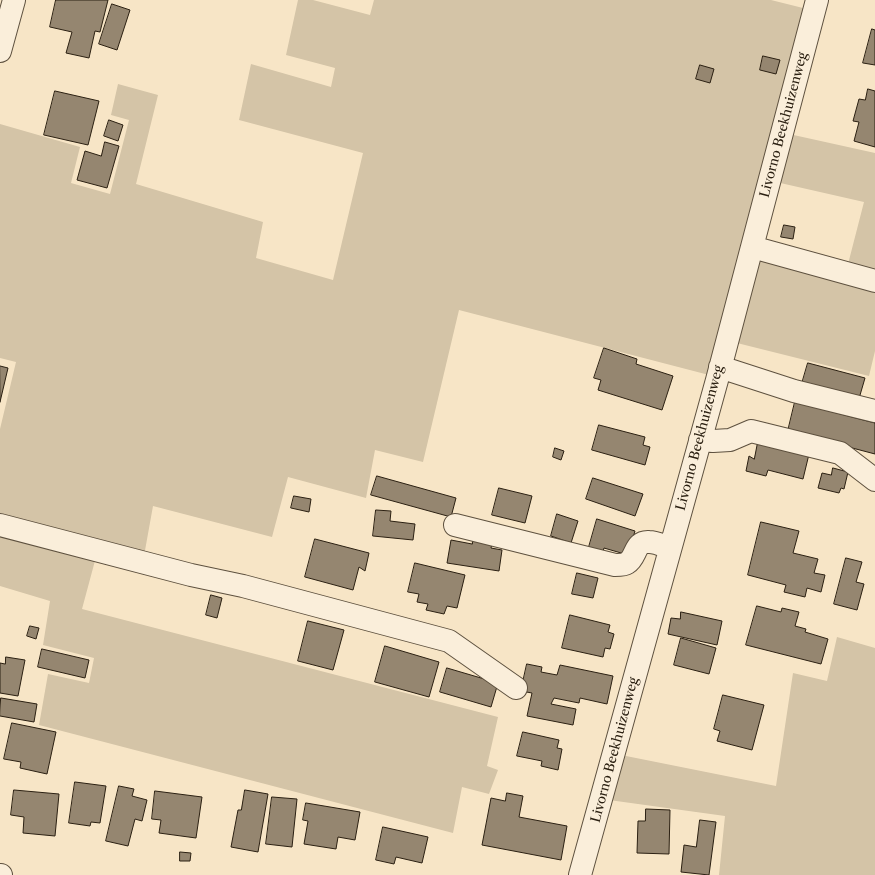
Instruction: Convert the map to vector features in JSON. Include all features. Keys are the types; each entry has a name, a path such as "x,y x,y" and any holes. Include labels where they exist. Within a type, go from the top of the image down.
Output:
{"street":[{"path":"0,52 14,0"},
{"name":"Livorno Beekhuizenweg","path":"580,875 720,367 817,0"},
{"path":"752,247 875,281"},
{"path":"720,367 794,391 875,411"},
{"path":"700,440 730,440 751,431 840,453 875,480"},
{"path":"0,525 183,573 243,586 449,641 516,688"},
{"path":"455,525 615,565 629,562 638,546 645,542 651,542 670,548"}],"shaded area":[{"path":"298,0 313,0 370,15 374,0 771,0 807,9 709,375 459,310 423,462 375,450 366,498 288,477 272,537 153,506 144,556 0,519 0,429 16,362 0,358 0,124 80,147 71,183 110,194 129,120 111,115 118,84 158,95 136,184 263,222 256,258 333,280 363,153 239,120 251,64 331,87 335,68 286,55"},
{"path":"789,134 875,153 875,275 847,268 864,202 776,182"},
{"path":"758,256 875,285 875,351 869,376 737,343"},
{"path":"0,531 96,557 82,609 498,717 487,766 498,770 489,794 462,787 453,833 39,725 48,674 89,683 94,658 43,645 50,601 0,586"},
{"path":"837,637 875,648 875,875 719,875 725,816 609,800 621,755 776,786 793,673 827,681"}],"building":[{"path":"56,0 108,0 100,32 95,31 89,58 66,53 72,32 50,27"},
{"path":"112,4 130,10 117,50 99,44"},
{"path":"872,29 875,30 875,65 863,63"},
{"path":"763,56 780,60 776,74 760,70"},
{"path":"700,65 714,69 710,83 696,79"},
{"path":"868,89 875,91 875,147 854,141 859,122 853,121 859,99 865,100"},
{"path":"55,91 99,101 88,145 44,135"},
{"path":"109,120 123,125 118,141 104,136"},
{"path":"105,142 119,146 107,188 77,180 85,151 101,156"},
{"path":"784,225 795,227 793,239 781,237"},
{"path":"604,348 637,359 636,364 673,376 662,410 598,390 601,380 594,378"},
{"path":"808,363 865,378 858,402 801,387"},
{"path":"0,366 8,368 0,402"},
{"path":"795,402 875,423 875,454 788,431"},
{"path":"599,425 645,437 643,445 650,447 645,465 592,450"},
{"path":"759,437 810,450 803,479 768,470 766,476 746,471 749,456 754,459"},
{"path":"555,448 564,451 561,460 553,457"},
{"path":"833,468 848,472 844,489 841,488 839,493 818,488 822,473 831,475"},
{"path":"377,476 456,498 451,517 371,495"},
{"path":"593,478 643,494 635,516 586,499"},
{"path":"499,488 532,496 525,523 492,515"},
{"path":"294,496 311,499 309,512 291,508"},
{"path":"376,510 391,511 390,521 415,524 413,540 373,536"},
{"path":"557,514 578,521 571,543 551,536"},
{"path":"597,519 635,531 628,555 604,548 601,558 587,554"},
{"path":"761,522 799,531 793,553 818,559 814,573 825,575 821,592 807,588 805,597 784,592 786,585 748,575"},
{"path":"473,536 493,539 491,548 502,550 499,571 447,563 451,540 472,544"},
{"path":"315,539 369,553 365,571 359,567 353,590 305,577"},
{"path":"846,558 862,562 856,582 864,584 857,610 834,604"},
{"path":"415,563 465,575 457,608 447,606 444,614 426,610 428,604 417,602 419,594 408,592"},
{"path":"577,573 598,578 593,598 572,594"},
{"path":"211,595 222,598 217,618 206,615"},
{"path":"757,606 781,612 782,608 799,612 795,626 806,629 805,632 828,639 821,664 746,645"},
{"path":"681,612 722,621 717,645 668,634 671,618 680,619"},
{"path":"570,615 610,625 608,632 614,634 610,649 605,648 603,657 562,648"},
{"path":"308,621 344,630 333,670 298,661"},
{"path":"30,626 39,628 36,639 27,636"},
{"path":"681,638 716,648 709,674 674,665"},
{"path":"385,646 439,662 429,697 375,682"},
{"path":"42,649 89,660 85,678 38,667"},
{"path":"6,657 25,660 18,696 0,693 0,663 5,664"},
{"path":"527,664 542,667 541,672 557,675 560,665 613,676 607,704 580,698 579,703 554,698 551,704 576,709 573,725 527,716 532,693 521,691"},
{"path":"447,668 498,683 491,707 440,692"},
{"path":"723,695 764,705 752,750 717,741 720,731 714,729"},
{"path":"1,698 37,704 34,722 0,716"},
{"path":"12,723 56,732 47,774 20,768 21,762 4,759"},
{"path":"523,732 559,740 557,748 562,749 558,770 541,766 542,761 517,756"},
{"path":"75,782 106,786 100,823 91,822 90,826 69,823"},
{"path":"119,786 134,789 132,796 147,800 142,821 135,819 128,846 106,841"},
{"path":"14,790 59,794 55,836 23,833 24,817 11,815"},
{"path":"245,790 268,794 258,852 231,847 238,810 241,810"},
{"path":"155,791 202,797 196,838 159,833 161,820 152,819"},
{"path":"507,793 523,796 519,817 567,826 561,860 482,845 491,798 505,801"},
{"path":"272,797 297,799 292,847 266,844"},
{"path":"306,803 360,812 355,840 338,837 336,849 304,844 308,821 303,820"},
{"path":"646,809 670,810 669,854 637,853 638,821 645,821"},
{"path":"700,820 716,822 709,875 681,872 684,845 696,847"},
{"path":"383,827 428,837 422,863 396,857 394,864 376,860"},
{"path":"180,852 191,853 190,861 180,861"}]}
